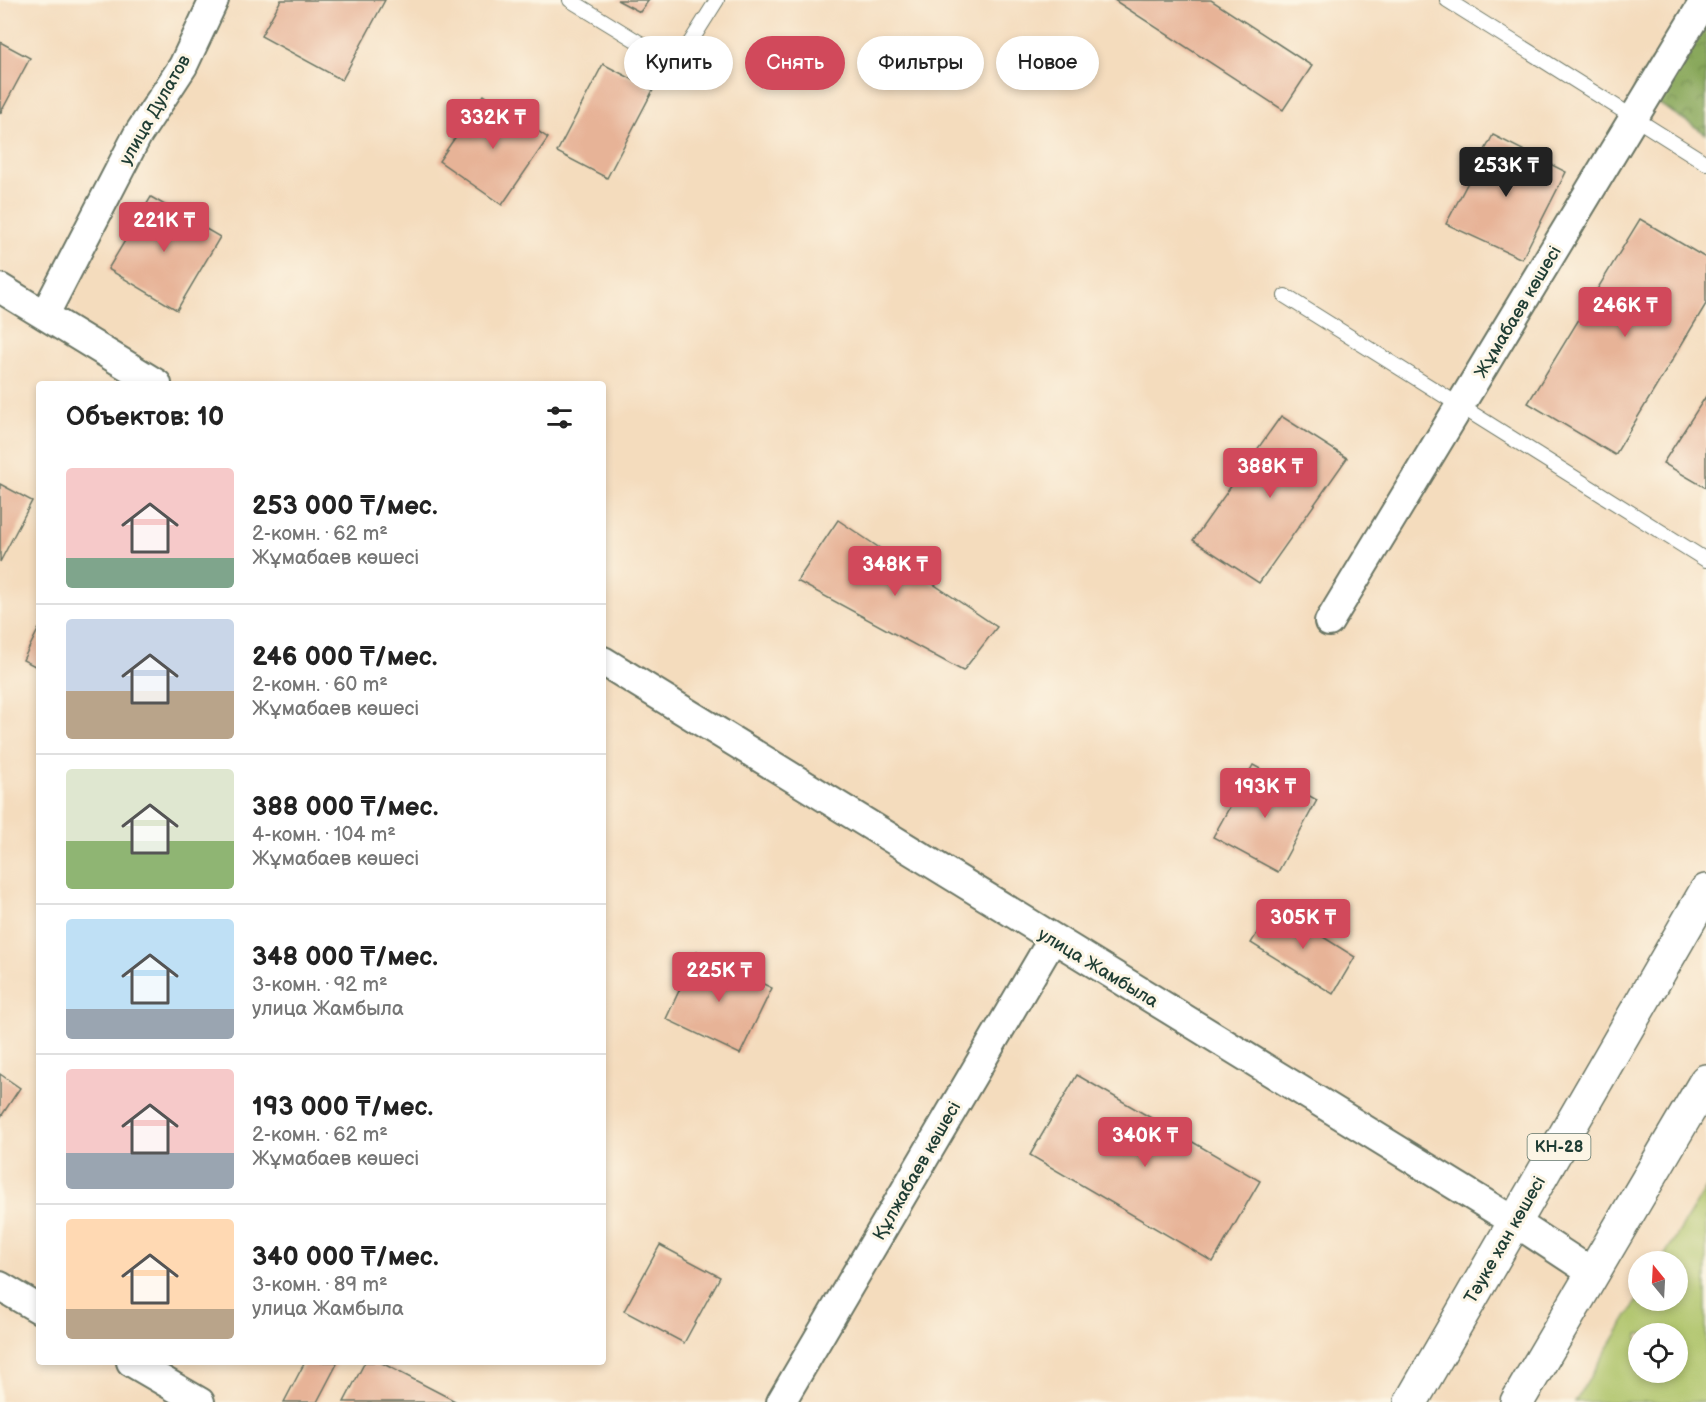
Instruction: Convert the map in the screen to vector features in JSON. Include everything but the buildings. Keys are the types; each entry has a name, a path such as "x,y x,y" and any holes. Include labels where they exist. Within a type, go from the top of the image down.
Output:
{"main road":[{"name":"Тәуке хан көшесі","path":"1411,1402 1706,891"},
{"path":"1517,1402 1706,1082"}],"street":[{"name":"улица Дулатов","path":"45,314 137,136 183,66 214,0"},
{"name":"Жұмабаев көшесі","path":"1329,622 1705,0"},
{"path":"0,288 152,381"},
{"name":"улица Жамбыла","path":"606,663 1052,940 1515,1222 1594,1274"},
{"name":"Құлжабаев көшесі","path":"781,1402 1052,940"},
{"path":"0,1286 36,1307"},
{"path":"136,1365 201,1402"}],"lane":[{"path":"570,0 676,65 717,0"},
{"path":"1448,0 1706,163"},
{"path":"1285,296 1706,560"}],"green space":[{"path":"1694,0 1706,0 1706,134 1634,88"},
{"path":"1706,1188 1706,1402 1575,1402 1631,1311 1688,1311 1688,1251 1667,1251"}]}
